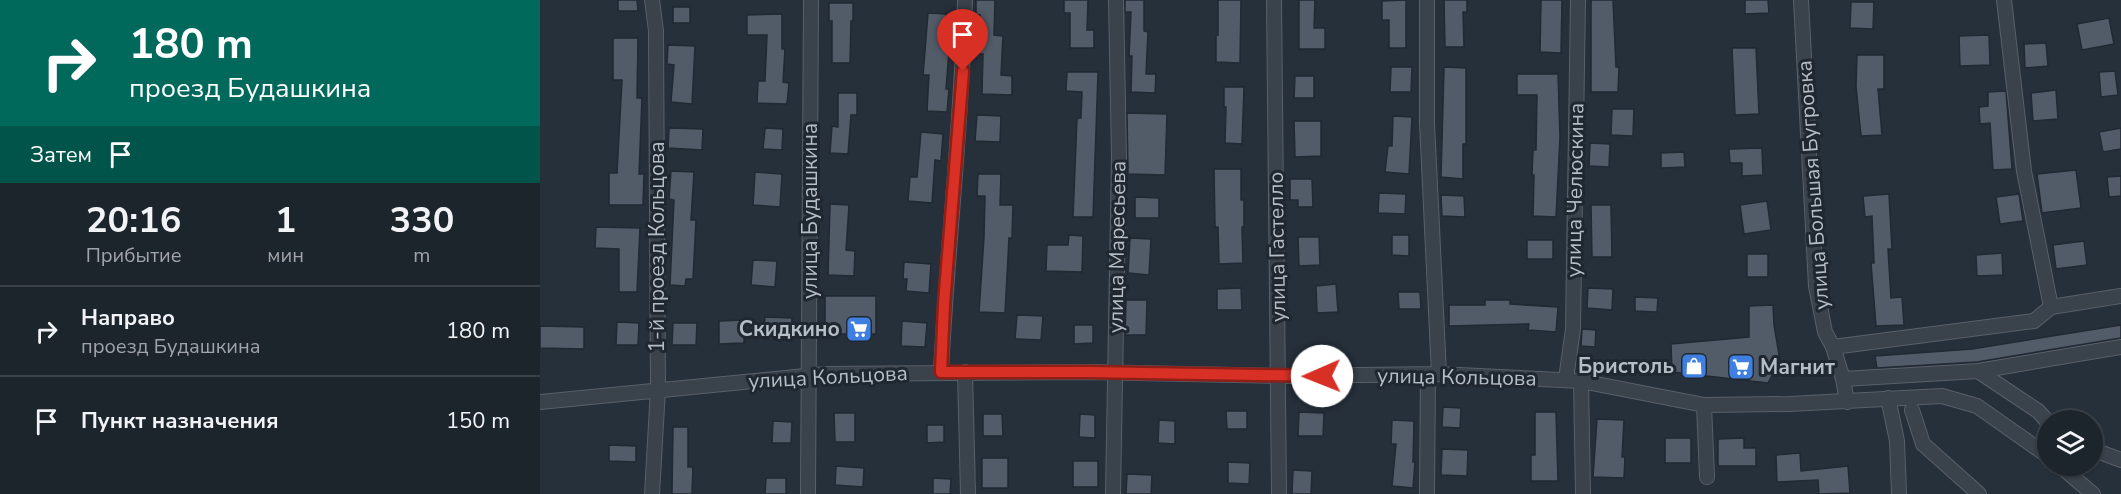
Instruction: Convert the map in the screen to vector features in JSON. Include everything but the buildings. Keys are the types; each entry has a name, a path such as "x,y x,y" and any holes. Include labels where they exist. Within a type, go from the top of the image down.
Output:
{"street":[{"name":"1-й проезд Кольцова","path":"652,0 656,31 658,389 652,494"},
{"name":"улица Будашкина","path":"808,494 811,0"},
{"path":"941,372 944,304 963,71 965,0"},
{"name":"улица Маресьева","path":"1113,494 1119,157 1116,0"},
{"name":"улица Гастелло","path":"1274,0 1279,494"},
{"path":"1427,0 1427,123 1433,374 1427,494"},
{"name":"улица Челюскина","path":"1566,380 1573,329 1578,0"},
{"name":"улица Большая Бугровка","path":"1802,0 1816,285 1825,332 1833,347 1843,379 1846,402"},
{"path":"2004,0 2024,171 2051,307"},
{"path":"1833,347 2034,321 2051,307 2121,296"},
{"path":"1843,379 1978,371 2121,347"},
{"path":"1978,371 2037,410"},
{"name":"улица Кольцова","path":"540,402 809,375 941,372 1115,372 1279,376 1433,374 1581,381 1704,405 1846,402 1942,396 1977,406 2037,448"},
{"path":"965,372 968,494"},
{"path":"1581,381 1583,494"},
{"path":"1888,398 1897,441 1899,494"},
{"path":"1704,405 1707,477"},
{"path":"1912,410 1923,444 1979,494"},
{"path":"2103,453 2121,460"},
{"path":"2072,476 2093,494"}],"place":[{"name":"Скидкино","path":"859,329"},
{"name":"Бристоль","path":"1694,366"},
{"name":"Магнит","path":"1741,367"}],"route":[{"path":"963,71 944,304 941,372 1322,376"}]}
